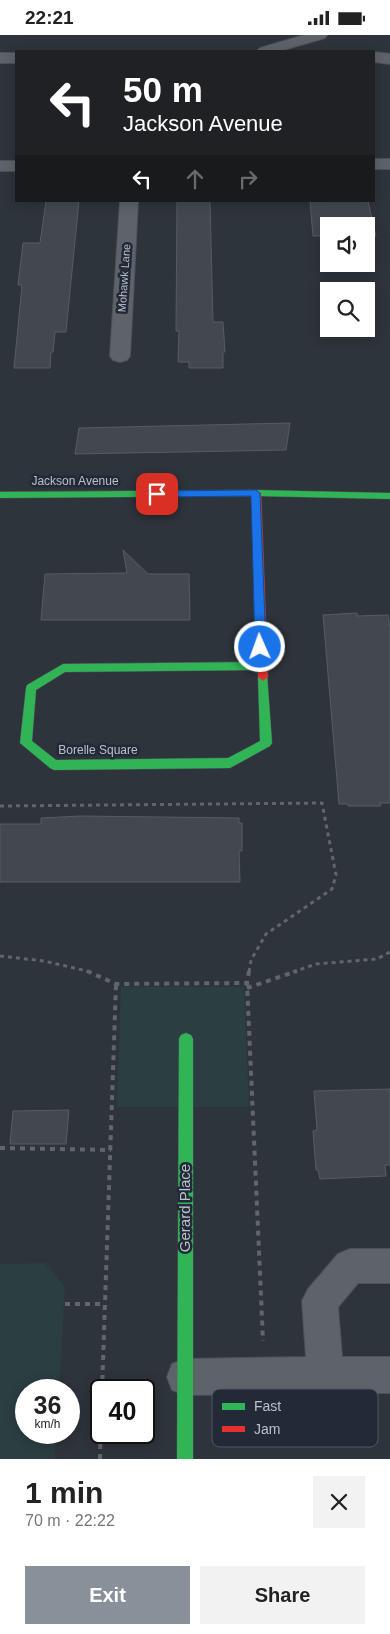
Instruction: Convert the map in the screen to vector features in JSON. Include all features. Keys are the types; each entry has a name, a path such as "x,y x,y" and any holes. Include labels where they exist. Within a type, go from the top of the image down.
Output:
{"street":[{"path":"268,50 320,35"},
{"path":"375,57 390,59"},
{"path":"0,58 15,58"},
{"path":"375,164 390,164"},
{"path":"0,166 15,166"},
{"name":"Mohawk Lane","path":"120,356 129,202"},
{"name":"Jackson Avenue","path":"0,495 256,493 390,496"},
{"name":"Borelle Square","path":"256,493 261,666 266,743 230,763 54,765 26,743 31,688 63,668 261,666"},
{"name":"Gerard Place","path":"185,1459 186,1039"},
{"path":"325,1375 320,1301 350,1266 390,1266"},
{"path":"185,1377 390,1375"}],"path":[{"path":"0,806 322,803 336,875 332,889 266,934 251,960 247,985 265,1376"},
{"path":"0,956 105,975 116,984 247,985 316,964 377,959 390,952"},
{"path":"102,1379 116,984"},
{"path":"0,1148 111,1150"},
{"path":"64,1304 105,1304"},
{"path":"100,1444 100,1459"}],"shaded area":[{"path":"121,987 244,987 249,1107 117,1107"},
{"path":"45,1263 65,1287 60,1379 15,1379 15,1444 56,1444 55,1459 0,1459 0,1264"}],"building":[{"path":"46,202 79,202 66,332 55,332 50,368 14,368 22,285 18,285 23,243 40,243"},
{"path":"177,202 210,202 213,322 223,322 225,352 223,352 223,368 189,368 189,362 178,362 179,331 176,331"},
{"path":"310,202 368,202 372,217 320,217 320,236 313,236"},
{"path":"290,423 286,450 75,454 79,428"},
{"path":"123,550 148,574 189,574 190,620 41,620 45,574 127,573"},
{"path":"357,613 357,616 388,615 390,627 390,803 380,803 381,806 348,806 348,804 339,804 323,615"},
{"path":"81,816 239,818 239,823 242,823 242,851 239,851 240,882 0,882 0,824 41,824 41,818"},
{"path":"390,1089 390,1165 385,1165 386,1176 320,1179 318,1170 316,1170 313,1131 317,1130 314,1091"},
{"path":"69,1110 66,1144 10,1144 13,1111"}],"traffic: fast":[{"path":"0,495 256,493 390,496"},
{"path":"261,666 63,668 31,688 26,743 54,765 230,763 266,743 263,677"},
{"path":"185,1459 186,1039"}],"traffic: jam":[{"path":"256,493 263,677"}],"route":[{"path":"157,494 256,493 260,647"}]}
